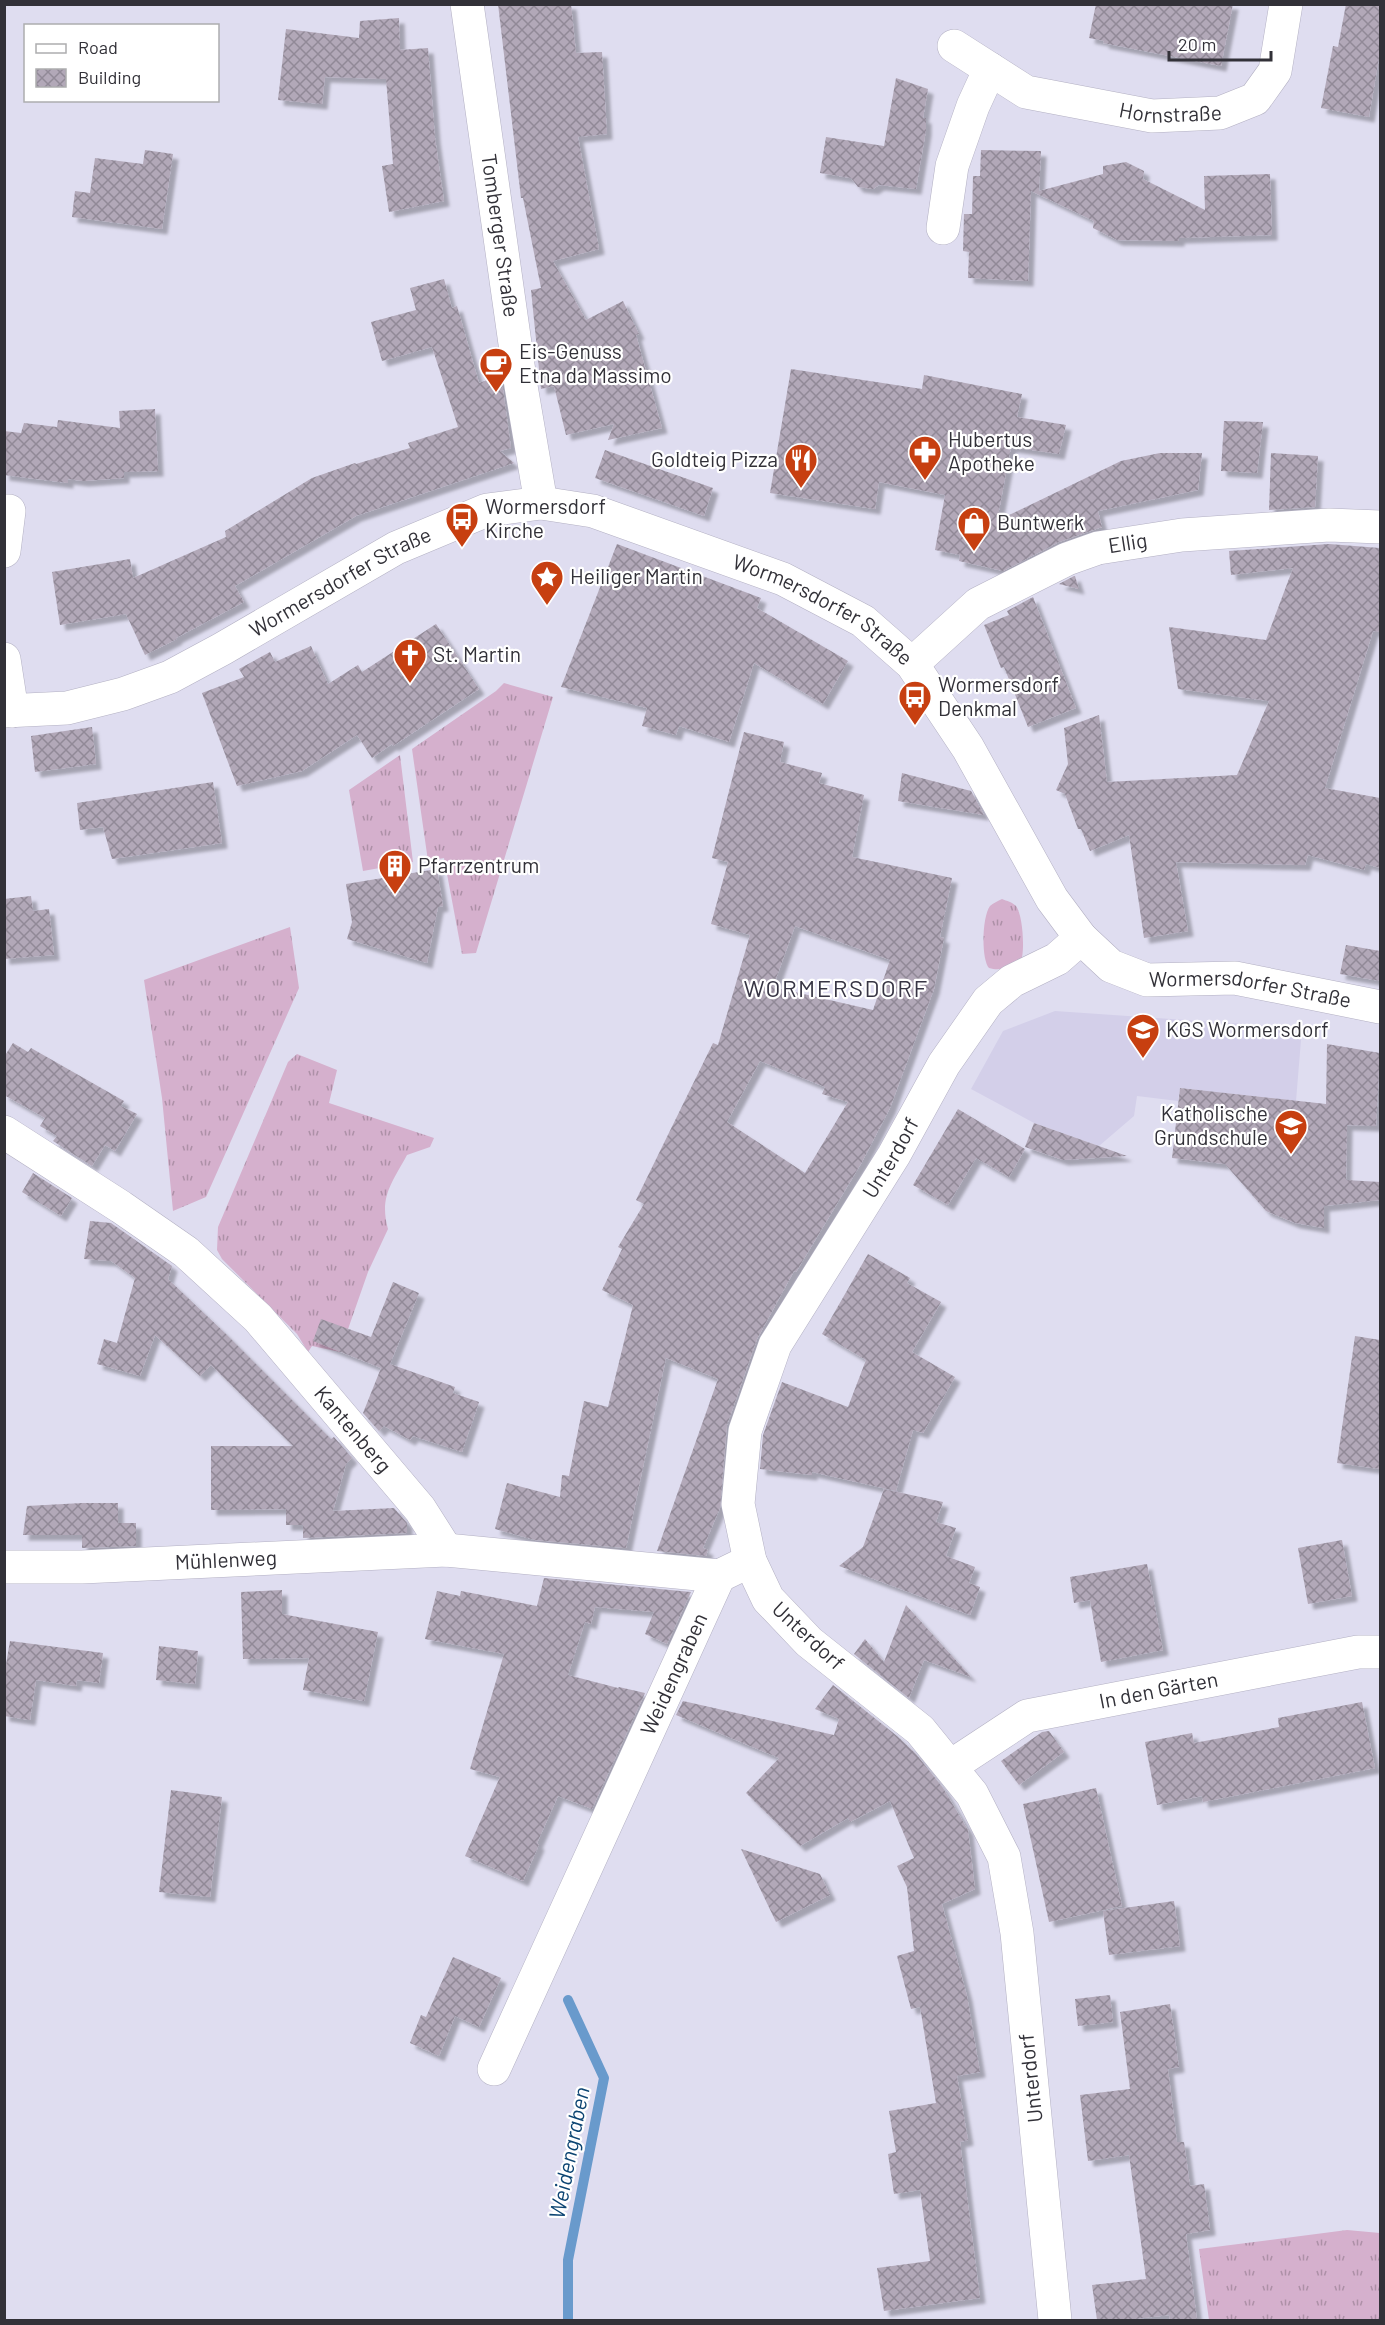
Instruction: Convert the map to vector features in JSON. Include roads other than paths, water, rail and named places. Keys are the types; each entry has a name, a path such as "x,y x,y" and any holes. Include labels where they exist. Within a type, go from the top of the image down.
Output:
{"street":[{"name":"Tomberger Straße","path":"467,4 521,386 541,502"},
{"name":"Hornstraße","path":"954,46 1026,93 1152,116 1220,113 1255,99 1275,71 1286,4"},
{"path":"943,228 952,166 973,106 990,69"},
{"name":"Wormersdorfer Straße","path":"8,711 67,708 123,694 170,677 396,548 487,510 541,502 593,510 783,579 863,621 912,664 968,748 1052,899 1081,938 1111,966 1147,980 1235,978 1380,1007"},
{"path":"4,511 9,511 4,551"},
{"name":"Ellig","path":"912,664 978,604 1067,559 1098,549 1182,535 1329,525 1380,526"},
{"path":"4,658 8,711"},
{"name":"Unterdorf","path":"1055,2320 1017,1933 1005,1857 972,1794 920,1730 809,1642 768,1599 750,1561 738,1504 745,1431 775,1345 894,1155 944,1064 988,1001 1012,981 1057,959 1081,938"},
{"name":"Kantenberg","path":"4,1132 186,1252 258,1318 420,1509 446,1550"},
{"path":"446,1550 718,1576 750,1561"},
{"name":"Mühlenweg","path":"4,1567 82,1567 446,1550"},
{"name":"Weidengraben","path":"494,2069 718,1576"},
{"name":"In den Gärten","path":"951,1766 1027,1716 1358,1652 1380,1652"}],"waterway":[{"name":"Weidengraben","path":"568,2000 604,2078 568,2260 568,2320"}],"place":[{"name":"Eis-Genuss Etna da Massimo","path":"496,393"},
{"name":"Hubertus Apotheke","path":"925,481"},
{"name":"Goldteig Pizza","path":"801,489"},
{"name":"Wormersdorf Kirche","path":"462,548"},
{"name":"Buntwerk","path":"974,552"},
{"name":"Heiliger Martin","path":"547,606"},
{"name":"St. Martin","path":"410,684"},
{"name":"Wormersdorf Denkmal","path":"915,726"},
{"name":"Pfarrzentrum","path":"395,895"},
{"name":"KGS Wormersdorf","path":"1143,1059"},
{"name":"Katholische Grundschule","path":"1291,1155"}],"district":[{"name":"WORMERSDORF","path":"836,989"}]}
